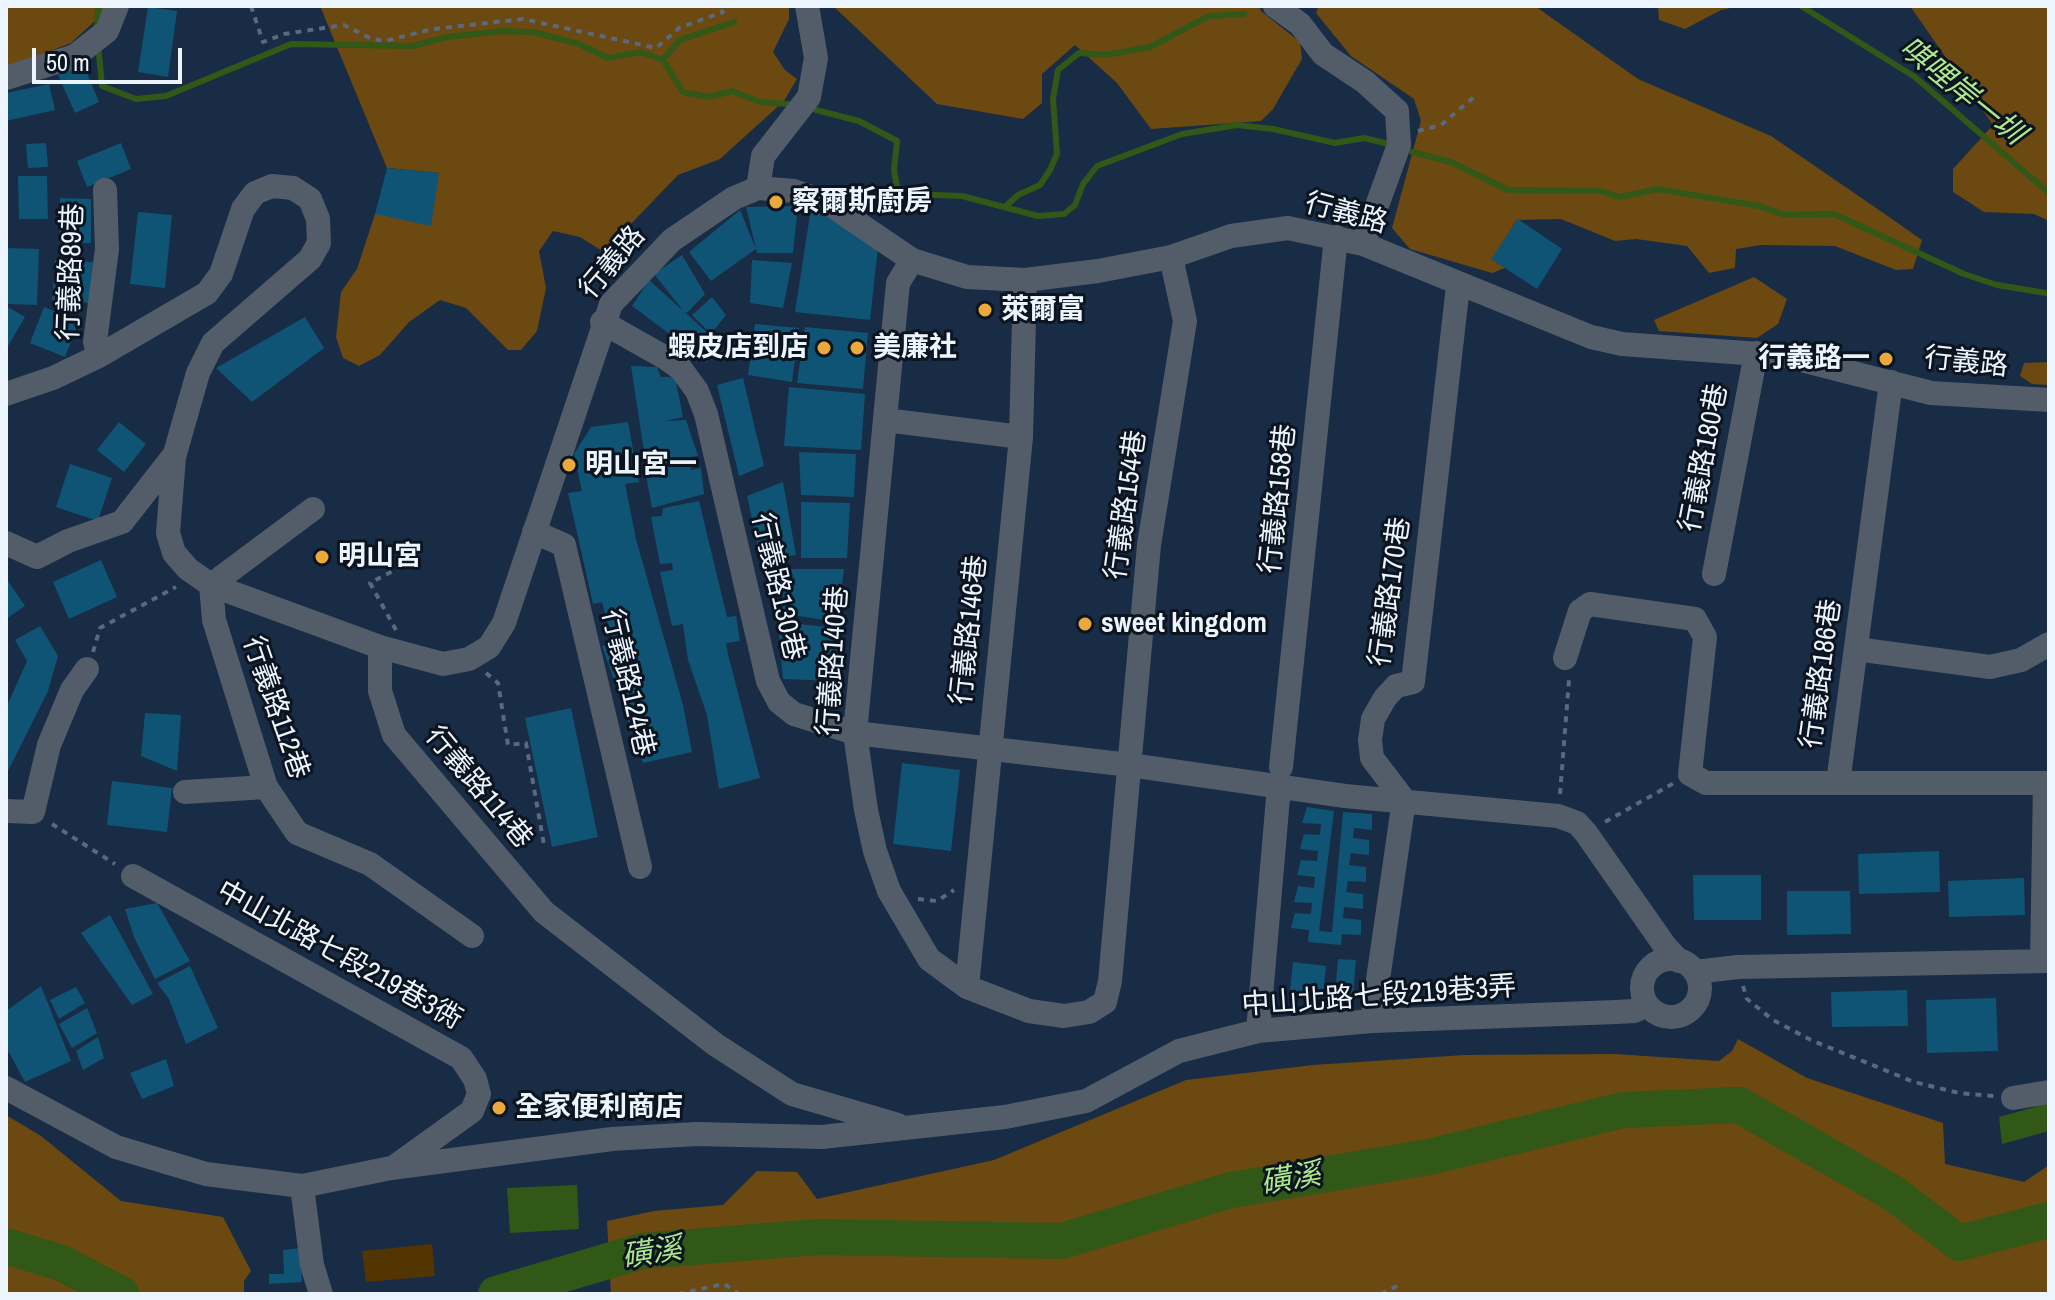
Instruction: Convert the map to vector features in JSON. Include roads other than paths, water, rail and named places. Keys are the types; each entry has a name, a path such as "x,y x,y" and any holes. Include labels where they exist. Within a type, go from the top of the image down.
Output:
{"street":[{"path":"6,78 75,56 107,31 117,6"},
{"path":"758,188 763,156 809,97 816,58 807,6"},
{"path":"1275,6 1303,15 1323,54 1365,82 1397,111 1400,139 1363,244"},
{"path":"6,394 53,378 99,356 207,293 221,274 243,209 255,193 272,186 293,188 310,199 318,219 319,243 310,259 213,343 198,373 174,457 168,533 174,553 188,569 211,585 380,647"},
{"name":"行義路","path":"380,647 443,664 469,659 489,647 504,623 602,322 611,304 672,240 734,198 758,188 794,191 828,203 912,260 967,277 1025,280 1171,257 1231,236 1288,228 1363,244 1458,286 1591,337 1622,344 1786,356 1931,393 2049,400"},
{"name":"行義路89巷","path":"99,356 95,342 107,249 105,190"},
{"name":"行義路158巷","path":"1258,1031 1280,776 1336,237"},
{"name":"行義路154巷","path":"1105,1002 1149,545 1185,321 1171,257"},
{"name":"行義路140巷","path":"912,260 898,283 855,733 875,851 889,891 929,959 967,987 1029,1011 1064,1016 1089,1012 1105,1002"},
{"name":"行義路146巷","path":"967,987 987,748 1021,437 1025,280"},
{"name":"行義路170巷","path":"1404,800 1372,758 1370,740 1373,719 1385,698 1396,686 1413,682 1458,286"},
{"name":"行義路130巷","path":"602,322 681,369 697,391 706,414 768,681 779,702 794,714 855,733 1130,765 1280,776 1404,800 1558,816 1577,823 1586,833 1651,927"},
{"name":"行義路180巷","path":"1714,574 1756,353"},
{"name":"行義路186巷","path":"1691,975 1738,967 2046,961 2047,783 1838,783 1891,382"},
{"path":"885,420 1021,437"},
{"path":"6,543 37,557 68,541 122,522 174,457"},
{"path":"211,585 313,509"},
{"name":"行義路124巷","path":"534,532 564,545 640,867"},
{"name":"行義路112巷","path":"211,585 214,620 266,787 297,833 370,864 472,936"},
{"path":"1565,658 1580,611 1590,604 1695,619 1705,637 1690,774 1706,783 1838,783"},
{"path":"1856,649 1990,667 2021,660 2049,644"},
{"name":"行義路114巷","path":"380,647 380,691 394,735 544,912 716,1045 792,1094 908,1128"},
{"path":"6,811 33,812 49,745 72,690 87,669"},
{"path":"185,792 266,787"},
{"path":"1372,1021 1404,800"},
{"name":"中山北路七段219巷3衖","path":"133,876 461,1058 475,1079 479,1094 472,1111 391,1168"},
{"path":"1651,927 1691,975 1691,1009 1673,1018 1663,1016 1647,986 1654,949 1651,927"},
{"path":"1647,986 1669,959 1691,975"},
{"name":"中山北路七段219巷3弄","path":"6,1088 116,1147 206,1174 302,1186 391,1168 612,1139 697,1134 822,1137 1005,1117 1086,1101 1179,1051 1258,1031 1372,1021 1634,1011 1647,986"},
{"path":"2013,1098 2049,1092"},
{"path":"302,1186 312,1265 321,1294"}],"waterway":[{"path":"97,29 98,6"},
{"name":"唭哩岸一圳","path":"1801,6 1915,77 2049,193"},
{"path":"1006,206 1018,195 1040,185 1050,170 1057,154 1053,99 1058,70 1079,53 1106,55 1150,47 1209,16 1244,14"},
{"path":"663,60 680,40 734,22"},
{"path":"98,44 102,86 136,99 166,96 291,44 413,46 447,37 502,31 533,32 579,44 608,58 640,52 663,60 683,92 708,97 732,91 760,102 788,104"},
{"path":"816,110 859,121 897,141 894,170 897,187 909,194 962,196 1038,216 1064,214 1075,205 1083,184 1097,166 1182,134 1237,125 1273,129 1335,143 1364,138 1389,144"},
{"path":"1412,152 1451,162 1508,190 1600,191 1620,197 1657,189 1759,206 1785,215 1834,214 1964,274 1997,285 2046,293"},
{"name":"磺溪","path":"496,1294 642,1251 818,1237 1062,1241 1231,1190 1429,1157 1623,1110 1739,1105 1893,1193 1959,1243 2049,1220"},
{"name":"磺溪","path":"6,1246 61,1263 121,1294"}],"place":[{"name":"察爾斯廚房","path":"776,202"},
{"name":"萊爾富","path":"985,310"},
{"name":"蝦皮店到店","path":"824,348"},
{"name":"美廉社","path":"857,348"},
{"name":"行義路一","path":"1886,359"},
{"name":"明山宮一","path":"569,465"},
{"name":"明山宮","path":"322,557"},
{"name":"sweet kingdom","path":"1085,624"},
{"name":"全家便利商店","path":"499,1108"}]}
